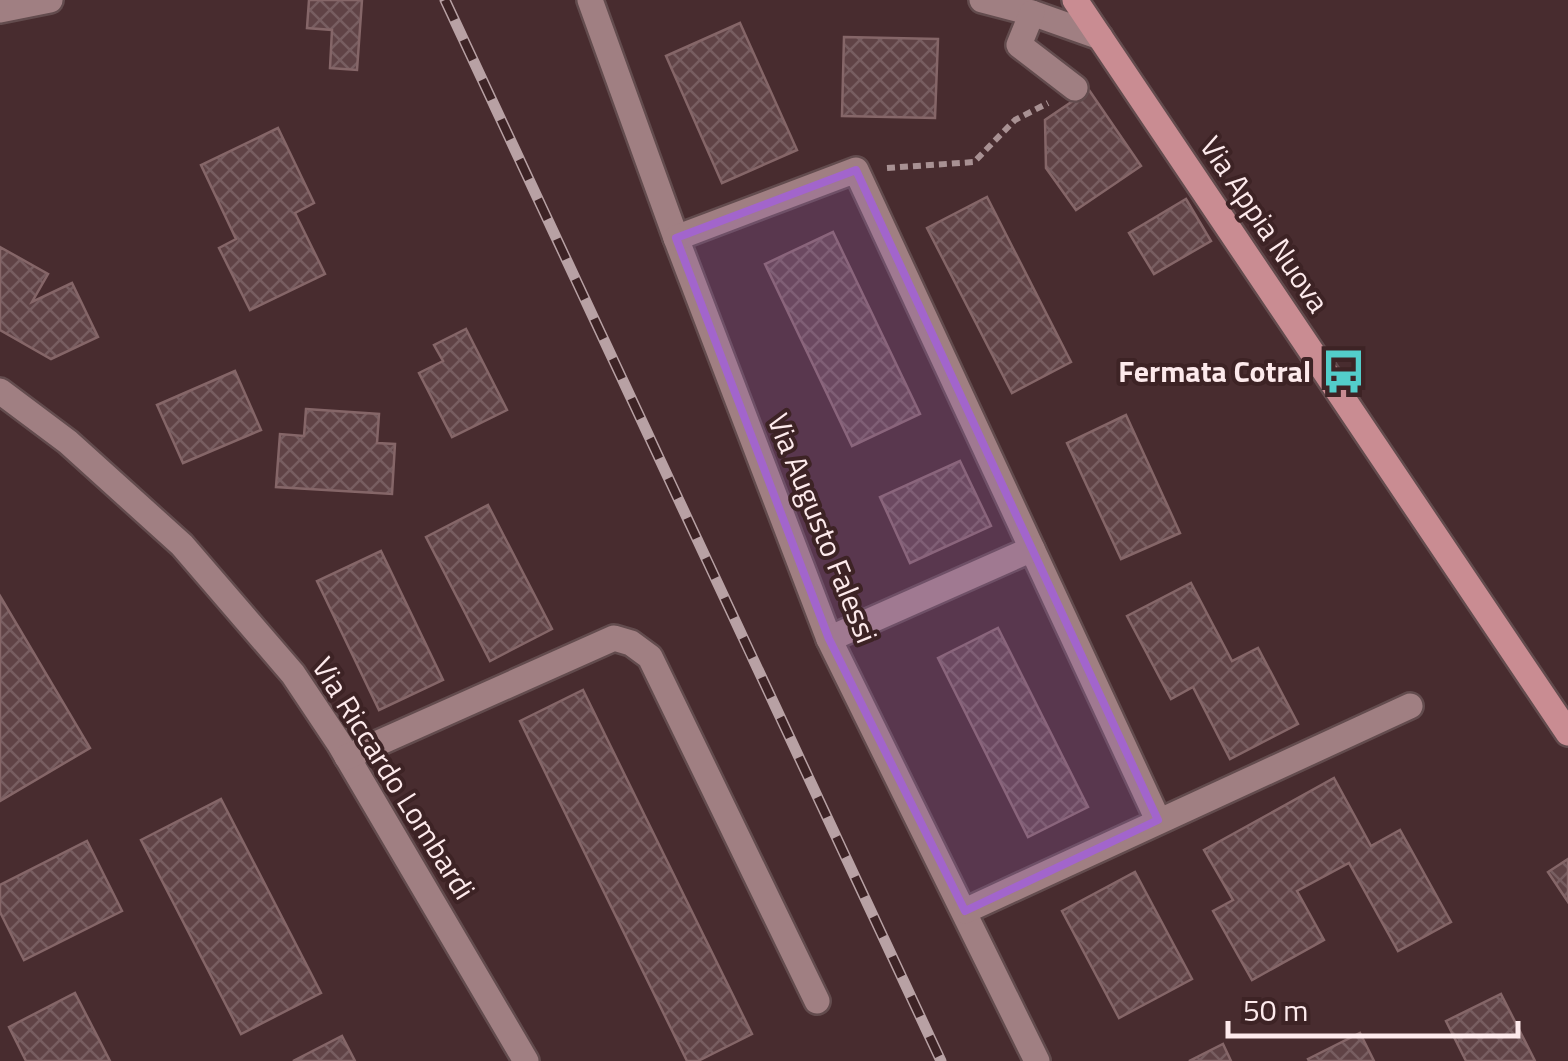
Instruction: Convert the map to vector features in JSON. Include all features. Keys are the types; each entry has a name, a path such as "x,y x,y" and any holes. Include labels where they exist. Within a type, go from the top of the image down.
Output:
{"main road":[{"name":"Via Appia Nuova","path":"1075,0 1568,733"}],"street":[{"path":"0,10 50,0"},
{"name":"Via Augusto Falessi","path":"590,0 829,638 1037,1061"},
{"path":"982,0 1032,12 1100,37"},
{"path":"1032,12 1018,46 1076,88"},
{"path":"676,238 856,170 1158,820"},
{"name":"Via Riccardo Lombardi","path":"0,392 68,442 182,545 293,674 347,757 526,1061"},
{"path":"829,638 1032,549"},
{"path":"347,757 614,638 632,643 650,656 817,1001"},
{"path":"965,911 1410,706"}],"path":[{"path":"923,166 974,162 1015,120 1076,88"}],"highlighted area":[{"path":"856,170 1158,820 965,911 829,639 676,238"}],"building":[{"path":"309,0 362,0 357,70 330,68 332,30 307,28"},
{"path":"740,23 797,150 722,183 666,56"},
{"path":"844,37 938,39 935,118 842,116"},
{"path":"1089,90 1141,166 1076,210 1046,168 1045,120"},
{"path":"278,128 314,203 295,213 325,274 250,310 219,248 236,239 201,165"},
{"path":"987,197 1071,362 1012,393 927,228"},
{"path":"1186,199 1211,241 1154,274 1129,233"},
{"path":"833,232 920,414 852,446 765,264"},
{"path":"0,247 48,274 32,302 72,283 98,337 51,359 0,330"},
{"path":"466,329 507,410 452,437 419,373 443,361 434,345"},
{"path":"235,371 261,430 183,463 157,405"},
{"path":"306,409 379,414 377,443 395,444 392,494 276,487 280,434 304,436"},
{"path":"1126,415 1180,533 1121,559 1067,443"},
{"path":"960,461 991,526 910,563 880,497"},
{"path":"488,505 552,629 490,661 426,537"},
{"path":"381,551 443,680 379,710 317,581"},
{"path":"1191,583 1232,661 1258,648 1298,724 1230,759 1193,687 1171,699 1127,616"},
{"path":"0,596 90,748 0,801"},
{"path":"998,628 1088,807 1028,837 938,658"},
{"path":"583,690 752,1034 698,1061 687,1061 520,721"},
{"path":"1334,778 1371,846 1400,830 1451,922 1398,951 1349,863 1297,891 1324,940 1252,980 1213,911 1233,900 1204,850"},
{"path":"221,799 321,993 241,1034 141,840"},
{"path":"87,841 122,911 24,960 0,912 0,885"},
{"path":"1568,859 1568,902 1548,872"},
{"path":"1135,872 1192,979 1119,1018 1062,911"},
{"path":"75,993 110,1061 26,1061 9,1027"},
{"path":"1501,994 1535,1061 1466,1061 1446,1021"},
{"path":"1360,1033 1374,1061 1309,1061 1308,1059"},
{"path":"342,1036 355,1061 293,1061"},
{"path":"1223,1044 1231,1061 1189,1061"}],"railway":[{"path":"445,0 941,1061"}],"place":[{"name":"Fermata Cotral","path":"1344,371"}]}
